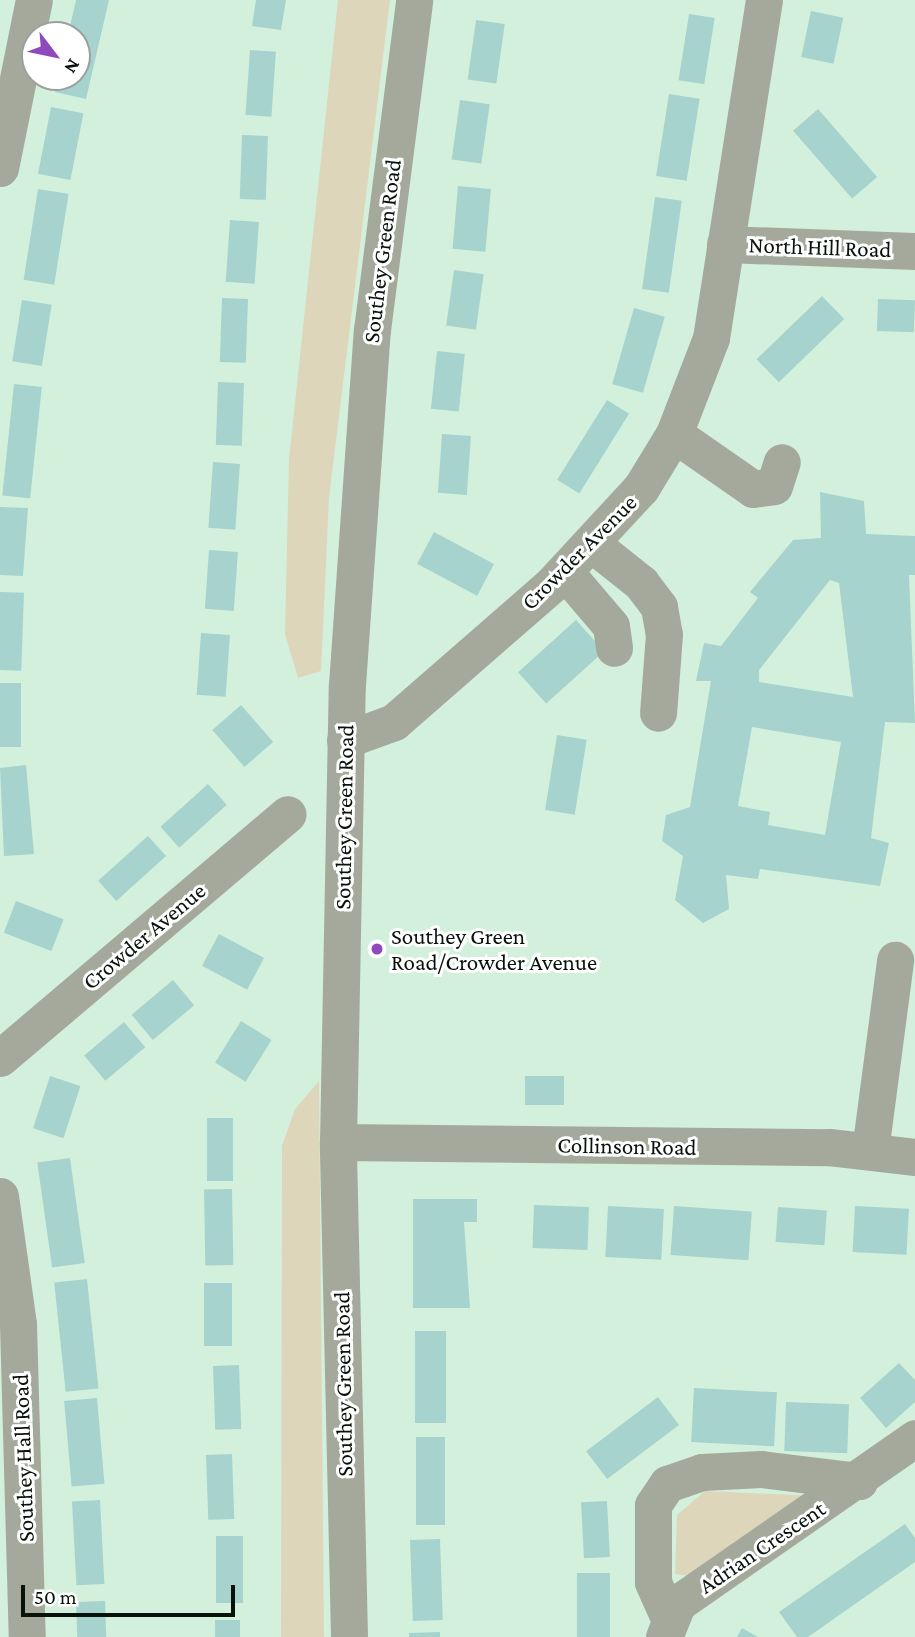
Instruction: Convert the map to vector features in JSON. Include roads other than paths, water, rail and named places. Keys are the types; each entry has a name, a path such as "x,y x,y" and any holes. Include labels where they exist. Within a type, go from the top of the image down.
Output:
{"street":[{"path":"0,168 34,0"},
{"name":"Southey Green Road","path":"349,1637 338,1142 345,740 372,330 414,0"},
{"name":"Crowder Avenue","path":"345,740 394,722 565,572 641,488 674,434 710,338 764,0"},
{"name":"North Hill Road","path":"725,244 915,251"},
{"path":"674,434 753,489 774,486 782,462"},
{"path":"592,544 641,583 659,607 664,634 658,713"},
{"path":"565,572 611,626 614,648"},
{"name":"Crowder Avenue","path":"0,1058 288,814"},
{"path":"870,1151 895,960"},
{"name":"Collinson Road","path":"338,1142 870,1151 915,1157"},
{"name":"Southey Hall Road","path":"0,1196 18,1324 27,1637"},
{"name":"Adrian Crescent","path":"859,1480 761,1469 702,1472 667,1484 653,1505 653,1582 666,1627 915,1438"}],"place":[{"name":"Southey Green Road/Crowder Avenue","path":"377,949"}]}
